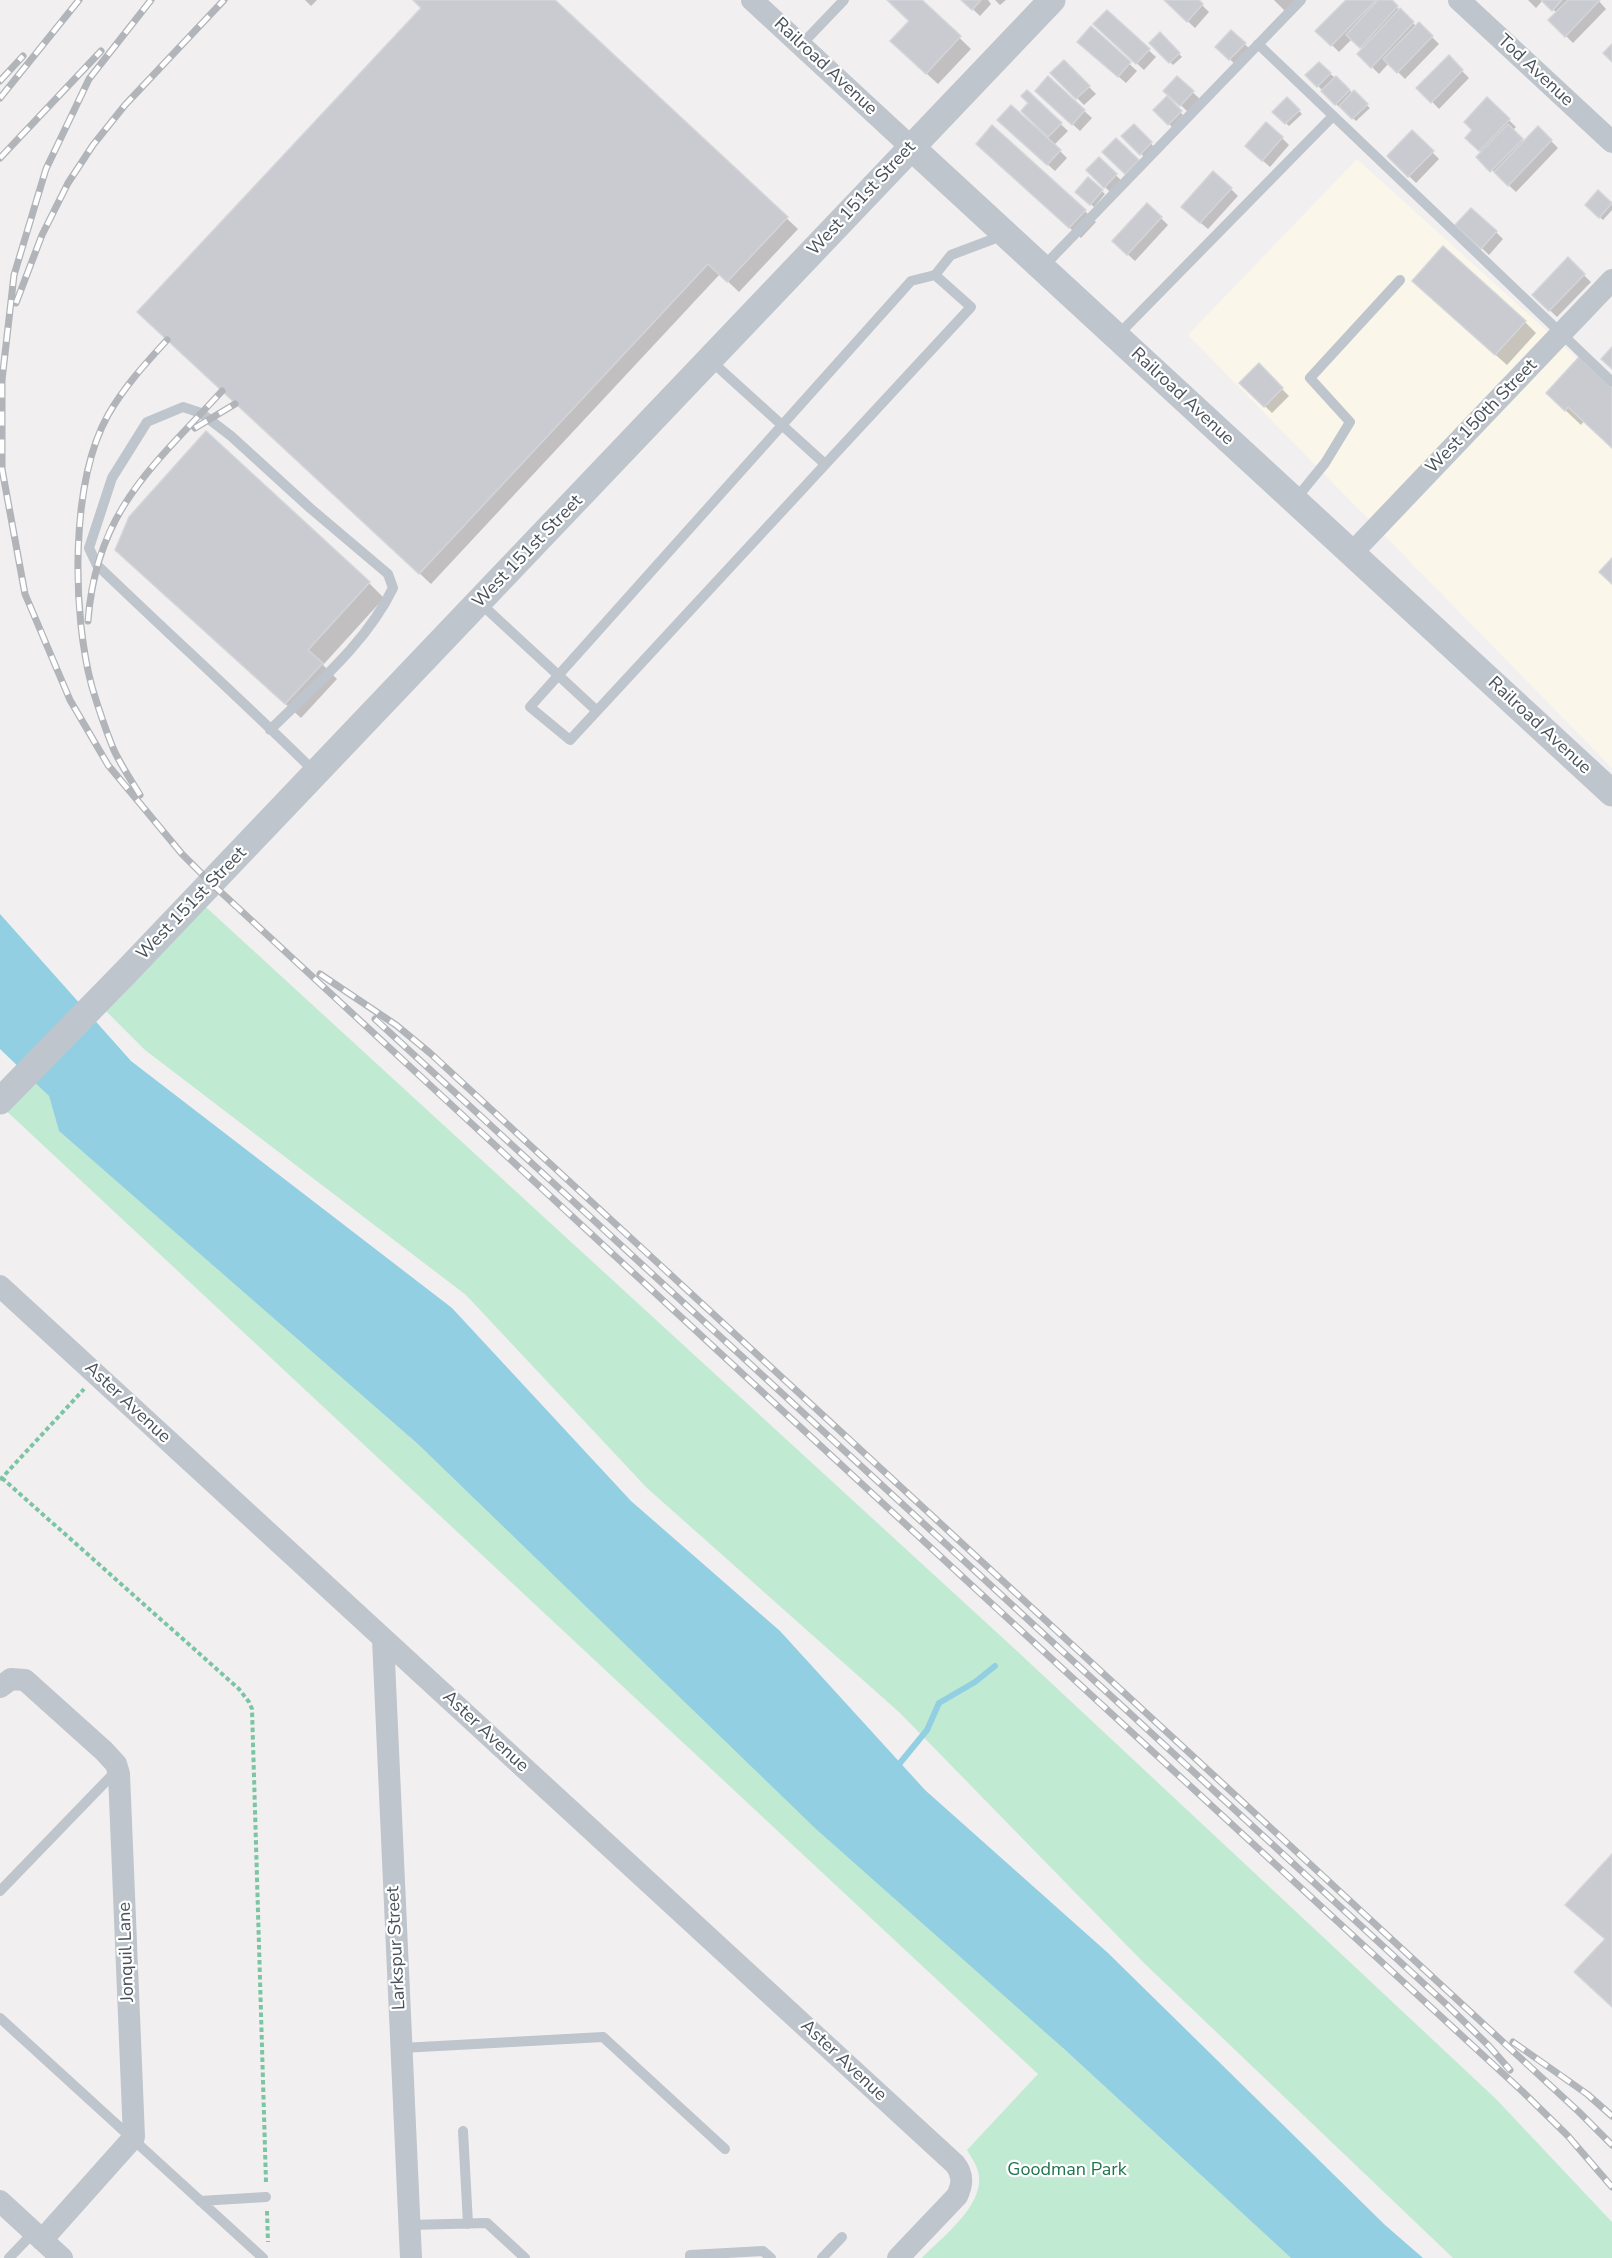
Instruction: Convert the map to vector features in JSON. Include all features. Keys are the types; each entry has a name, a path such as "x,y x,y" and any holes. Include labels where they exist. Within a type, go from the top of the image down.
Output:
{"street":[{"name":"Railroad Avenue","path":"752,0 1612,793"},
{"name":"West 151st Street","path":"0,1101 128,971 1052,0"},
{"name":"Tod Avenue","path":"1459,0 1612,142"},
{"name":"West 150th Street","path":"1352,553 1612,280"},
{"name":"Aster Avenue","path":"0,1286 955,2164 959,2169 961,2189 951,2204 898,2258"},
{"name":"Larkspur Street","path":"383,1639 411,2258"},
{"path":"8,1683 25,1680 104,1751 118,1769"},
{"name":"Jonquil Lane","path":"118,1769 134,2120 133,2140"},
{"path":"38,2236 133,2140"},
{"path":"0,2201 62,2258"}],"lane":[{"path":"801,45 844,0"},
{"path":"1042,268 1301,0"},
{"path":"1258,44 1612,382"},
{"path":"1116,336 1333,116"},
{"path":"934,275 971,307 570,740 530,707 911,281 934,275 951,255 1006,235"},
{"path":"1294,500 1324,463 1350,422 1310,378 1400,280"},
{"path":"710,360 825,464"},
{"path":"270,730 338,663 383,609 393,588 388,573 310,508 231,436 201,413 183,407 147,422 112,478 89,548 97,565 316,774"},
{"path":"479,602 597,711"},
{"path":"0,1892 118,1769"},
{"path":"0,2018 200,2201 265,2253"},
{"path":"402,2049 603,2037 725,2149"},
{"path":"463,2131 468,2223"},
{"path":"200,2201 266,2197"},
{"path":"410,2225 488,2223 525,2258"},
{"path":"9,2258 38,2236"},
{"path":"822,2258 842,2237"},
{"path":"690,2258 690,2254 764,2256"}],"path":[{"path":"97,1375 1,1479 239,1689 252,1709 266,2197 265,2253"}],"shaded area":[{"path":"1357,159 1612,390 1612,768 1188,335"}],"green space":[{"path":"196,898 1017,1651 1496,2099 1612,2222 1612,2258 1453,2258 1144,1963 900,1713 647,1488 466,1295 145,1050 97,1002"},
{"name":"Goodman Park","path":"27,1074 49,1096 59,1131 424,1445 1063,2048 1291,2258 922,2258 961,2219 976,2196 979,2183 978,2171 967,2150 1038,2074 0,1105"}],"water":[{"path":"0,914 131,1061 452,1308 631,1501 780,1631 925,1790 1108,1953 1385,2225 1423,2258 1291,2258 1063,2048 816,1829 418,1444 59,1131 49,1096 0,1049"}],"building":[{"path":"413,0 555,0 788,217 727,282 708,264 419,574 137,312 421,8"},
{"path":"887,0 922,0 961,36 926,74 890,41 909,21"},
{"path":"961,0 981,0 972,10"},
{"path":"1164,0 1199,0 1203,4 1187,22"},
{"path":"1346,0 1376,0 1331,46 1315,31"},
{"path":"1378,0 1392,0 1398,6 1360,48 1346,35"},
{"path":"1541,0 1562,0 1552,11"},
{"path":"1568,0 1600,0 1565,37 1548,20"},
{"path":"1400,8 1414,22 1371,68 1357,54"},
{"path":"1107,10 1150,49 1136,64 1093,24"},
{"path":"1419,22 1433,36 1397,73 1383,59"},
{"path":"1091,26 1131,62 1118,77 1077,42"},
{"path":"1231,30 1246,43 1229,60 1215,47"},
{"path":"1160,32 1180,53 1169,63 1149,43"},
{"path":"1612,44 1612,62 1603,53"},
{"path":"1449,55 1463,70 1431,103 1416,88"},
{"path":"1064,60 1090,86 1076,99 1050,73"},
{"path":"1319,62 1331,73 1317,87 1305,75"},
{"path":"1048,76 1085,110 1072,125 1035,91"},
{"path":"1177,76 1194,91 1180,106 1163,91"},
{"path":"1336,76 1350,90 1335,105 1321,91"},
{"path":"1027,90 1062,123 1048,137 1021,111 1028,103 1021,96"},
{"path":"1354,90 1368,104 1352,119 1339,106"},
{"path":"1167,96 1182,111 1168,125 1153,110"},
{"path":"1287,97 1300,110 1285,124 1272,112"},
{"path":"1487,97 1510,119 1479,151 1465,138 1472,130 1464,122"},
{"path":"1011,105 1061,150 1047,165 997,120"},
{"path":"1266,122 1283,137 1262,161 1245,146"},
{"path":"1134,124 1152,142 1140,155 1121,136"},
{"path":"1508,124 1523,139 1490,172 1476,157"},
{"path":"992,125 1086,210 1069,228 976,144"},
{"path":"1538,126 1552,140 1508,186 1494,172"},
{"path":"1412,130 1434,151 1408,177 1387,156"},
{"path":"1116,138 1139,160 1125,174 1102,152"},
{"path":"1099,157 1117,174 1104,188 1086,170"},
{"path":"1213,171 1232,188 1200,223 1181,207"},
{"path":"1088,177 1103,190 1090,205 1075,192"},
{"path":"1598,190 1612,203 1599,218 1585,205"},
{"path":"1147,203 1162,217 1127,255 1112,241"},
{"path":"1471,208 1497,231 1481,249 1455,225"},
{"path":"1443,246 1526,321 1495,355 1412,281"},
{"path":"1568,257 1585,274 1549,311 1532,295"},
{"path":"1612,347 1612,369 1601,359"},
{"path":"1579,357 1612,388 1612,448 1568,407 1565,411 1546,393"},
{"path":"1259,363 1283,388 1264,407 1239,383"},
{"path":"206,431 370,582 308,650 323,663 285,704 115,550 129,517"},
{"path":"1612,558 1612,584 1599,572"},
{"path":"1612,1854 1612,2007 1574,1972 1605,1939 1565,1905"}],"waterway":[{"path":"900,1763 927,1730 939,1703 975,1682 995,1666"}],"railway":[{"path":"0,98 79,0"},
{"path":"151,0 89,79 46,169 14,275 2,380 2,469 25,594 70,700 108,765 182,854 211,883 1522,2091 1568,2136 1612,2187"},
{"path":"16,303 42,235 68,183 93,145 125,105 224,0"},
{"path":"0,158 101,51"},
{"path":"0,81 23,56"},
{"path":"140,795 113,748 92,687 85,657 81,623 78,549 81,511 96,443 108,415 121,395 167,340"},
{"path":"88,621 93,583 103,549 116,520 132,493 151,468 222,391"},
{"path":"195,428 235,404"},
{"path":"320,974 396,1025 430,1053 1579,2112 1612,2145"},
{"path":"375,1019 1447,2005 1510,2070"},
{"path":"1513,2042 1587,2094 1612,2116"}]}
